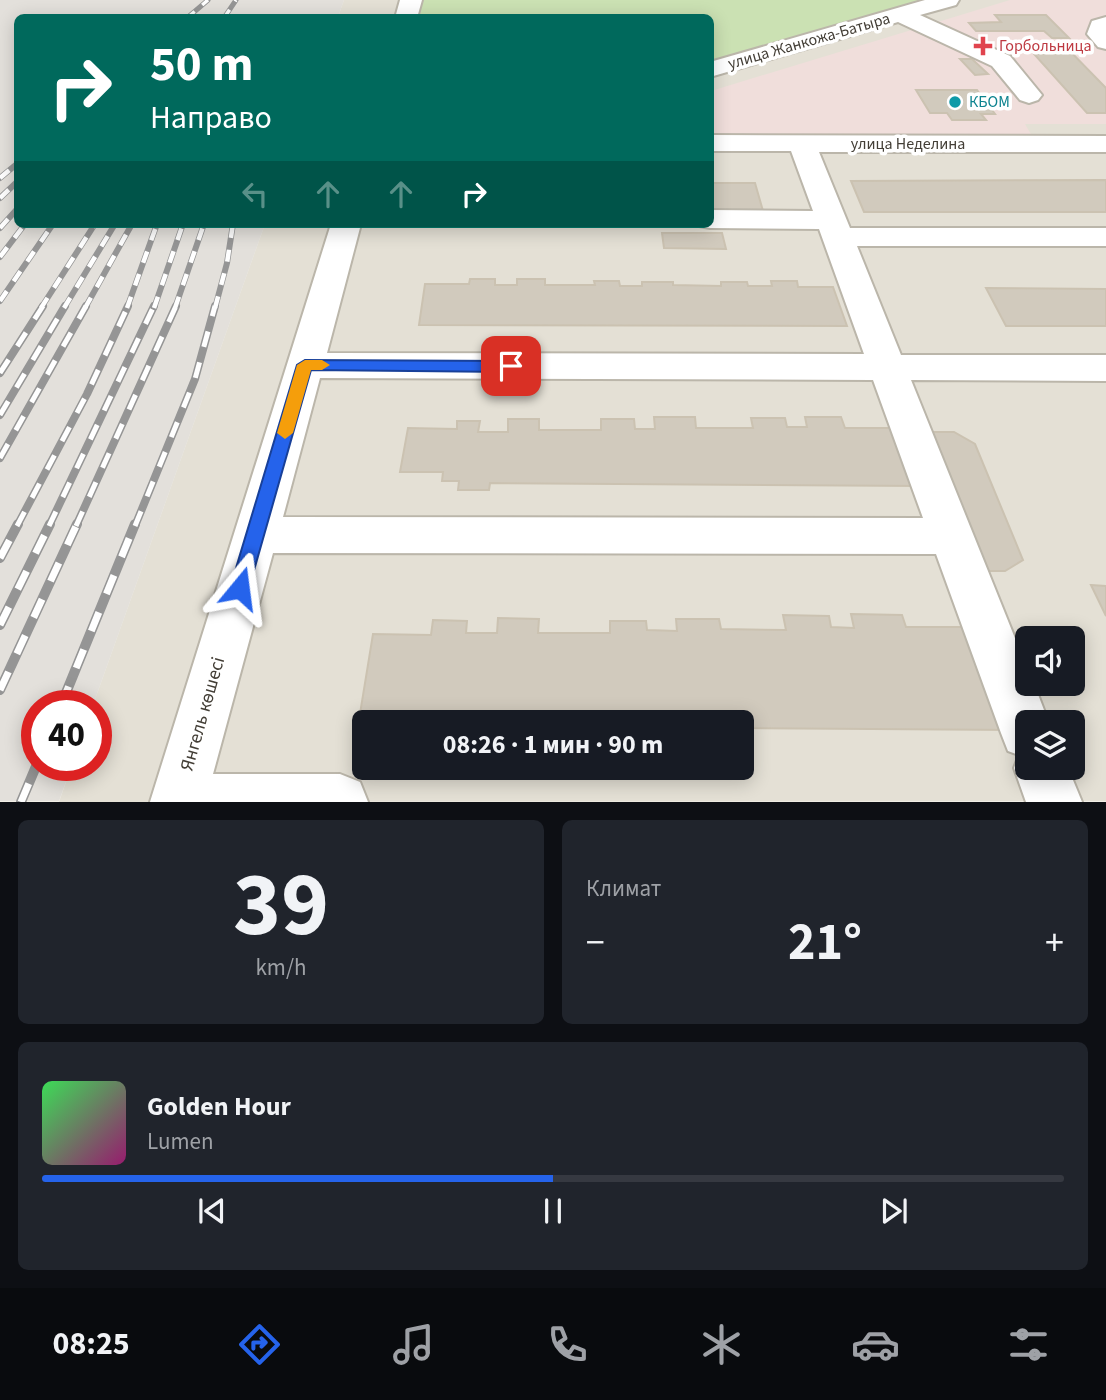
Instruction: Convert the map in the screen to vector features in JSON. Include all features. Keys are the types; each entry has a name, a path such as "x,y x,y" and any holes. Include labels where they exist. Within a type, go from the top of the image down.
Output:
{"street":[{"name":"улица Жанкожа-Батыра","path":"714,69 948,0"},
{"path":"900,14 1001,61 1029,95"},
{"path":"1106,24 1100,26 1098,34 1106,42"},
{"name":"улица Неделина","path":"714,143 1106,145"},
{"path":"802,143 1018,710"},
{"path":"714,219 834,229 1106,237"},
{"name":"Янгель көшесі","path":"180,802 345,228"},
{"path":"305,365 1106,368"},
{"path":"255,535 952,536"},
{"path":"1046,780 1054,802"},
{"path":"180,802 340,802"}],"shaded area":[{"path":"0,0 344,0 339,14 14,14 14,228 264,228 98,690 21,690 21,781 66,781 59,801 0,801"},
{"path":"344,0 1106,0 1106,801 59,802 66,781 112,781 112,690 98,690 264,228 714,228 714,14 339,14"},
{"name":"Горбольница","path":"1010,0 1106,0 1106,124 1025,124 1032,136 714,137 714,90"}],"green space":[{"path":"423,0 924,0 714,61 714,14 420,14"}],"building":[{"path":"995,15 1046,15 1069,38 1052,38 1044,31 976,31 969,23 1001,22"},
{"path":"1026,45 1064,45 1106,88 1106,113 1087,113"},
{"path":"960,59 972,59 988,74 975,75"},
{"name":"КБОМ","path":"916,90 977,90 995,114 981,114 986,120 952,120 947,113 930,113"},
{"path":"1106,180 1106,212 864,212 851,181"},
{"path":"714,183 755,183 763,211 714,211"},
{"path":"662,233 722,233 726,249 664,248"},
{"path":"470,279 495,279 495,285 517,285 517,279 545,279 545,285 595,285 594,281 619,281 620,286 642,286 642,282 721,286 721,282 747,282 748,286 772,286 771,281 797,281 798,287 833,287 847,326 419,325 425,284 469,284"},
{"path":"986,288 1106,289 1106,326 1006,326"},
{"path":"654,417 695,417 696,428 753,428 751,418 785,418 787,427 807,427 805,417 841,417 845,428 899,428 920,486 490,483 489,490 458,490 459,481 442,481 443,472 400,472 408,428 457,429 457,421 480,421 478,432 508,432 508,419 539,419 539,430 601,430 601,419 634,419 635,429 655,429"},
{"path":"930,432 954,432 975,444 1023,560 1005,571 983,571"},
{"path":"1091,585 1106,586 1106,616"},
{"path":"851,614 902,615 906,627 978,627 1015,730 754,728 754,710 361,710 373,634 431,635 433,620 467,621 466,633 497,633 498,618 539,619 538,633 610,633 610,621 646,621 647,630 677,631 676,619 719,619 721,629 786,630 783,615 829,616 831,627 854,628"}],"railway":[{"path":"192,14 208,0"},
{"path":"227,14 236,0"},
{"path":"0,178 14,166"},
{"path":"0,198 14,185"},
{"path":"0,228 14,212"},
{"path":"0,257 22,228"},
{"path":"0,301 50,228"},
{"path":"41,308 92,228"},
{"path":"64,308 113,228"},
{"path":"85,308 130,228"},
{"path":"127,308 156,228"},
{"path":"154,308 182,228"},
{"path":"175,308 203,228"},
{"path":"215,308 227,263 232,228"},
{"path":"0,373 43,306"},
{"path":"0,415 65,306"},
{"path":"0,458 86,306"},
{"path":"17,526 87,394 128,306"},
{"path":"49,526 154,306"},
{"path":"76,526 176,306"},
{"path":"135,526 195,379 215,306"},
{"path":"0,558 18,524"},
{"path":"0,625 50,524"},
{"path":"0,690 77,524"},
{"path":"67,690 135,524"},
{"path":"21,802 30,781"}],"slow traffic":[{"path":"285,433 305,365 322,365"}],"place":[{"name":"Горбольница","path":"983,46"},
{"name":"КБОМ","path":"955,102"}],"route":[{"path":"240,588 305,365 511,366"}]}
